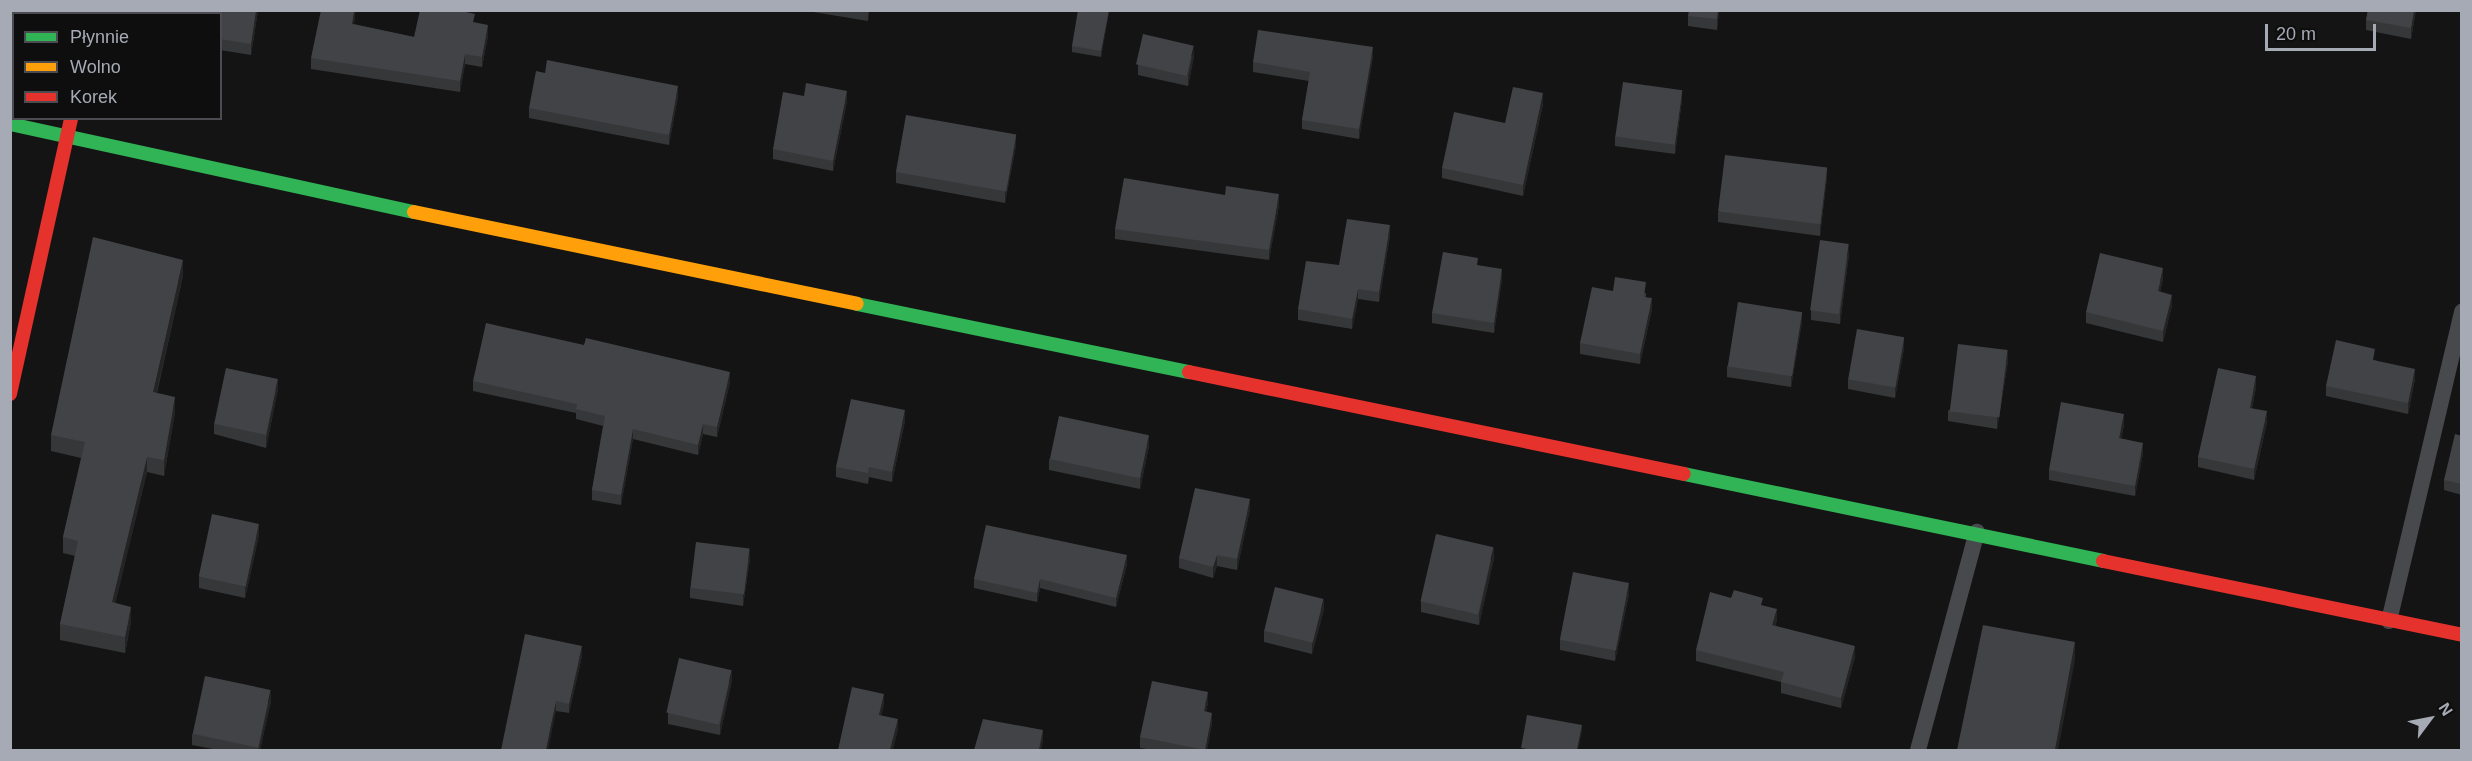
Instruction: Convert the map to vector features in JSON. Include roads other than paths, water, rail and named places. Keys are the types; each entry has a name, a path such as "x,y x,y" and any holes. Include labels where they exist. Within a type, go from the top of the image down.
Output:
{"street":[{"path":"10,394 71,120"},
{"path":"10,123 419,213 1977,532 2155,576 2462,635"}],"lane":[{"path":"2389,621 2462,312"},
{"path":"1918,750 1977,532"}]}
